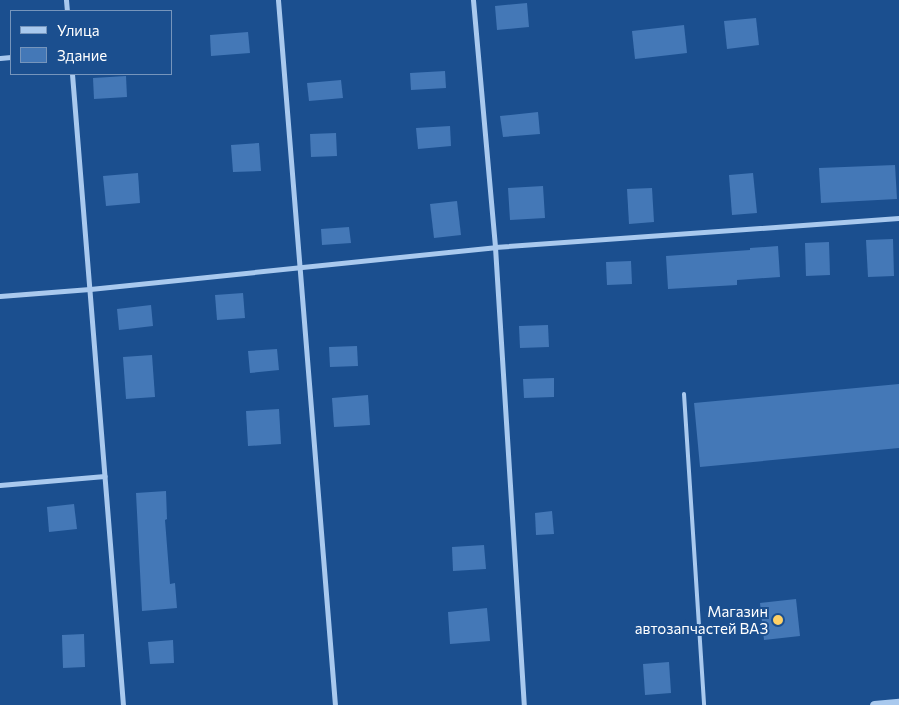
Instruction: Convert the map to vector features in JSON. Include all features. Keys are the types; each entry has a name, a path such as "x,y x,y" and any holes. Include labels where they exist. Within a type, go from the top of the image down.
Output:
{"street":[{"path":"278,0 335,705"},
{"path":"473,0 495,247 524,705"},
{"path":"72,75 123,705"},
{"path":"0,296 90,290 495,247 899,218"},
{"path":"0,485 105,476"},
{"path":"874,705 899,703"}],"lane":[{"path":"684,394 704,705"}],"building":[{"path":"527,3 529,27 497,30 495,6"},
{"path":"756,18 759,45 727,49 724,21"},
{"path":"684,25 687,53 635,59 632,31"},
{"path":"248,32 250,53 211,56 210,35"},
{"path":"445,71 446,88 411,90 410,73"},
{"path":"126,76 127,97 94,99 93,78"},
{"path":"341,80 343,98 309,101 307,83"},
{"path":"538,112 540,134 503,137 500,116"},
{"path":"450,126 451,146 418,149 416,128"},
{"path":"336,133 337,156 311,157 310,134"},
{"path":"259,143 261,171 233,172 231,145"},
{"path":"895,165 897,199 821,203 819,168"},
{"path":"138,173 140,203 106,206 103,176"},
{"path":"753,173 757,213 732,215 729,175"},
{"path":"543,186 545,218 510,220 508,188"},
{"path":"652,188 654,222 629,224 627,189"},
{"path":"457,201 461,235 434,238 430,204"},
{"path":"349,227 351,243 322,245 321,229"},
{"path":"893,239 894,276 868,277 866,240"},
{"path":"829,242 830,275 806,276 805,243"},
{"path":"778,246 780,277 737,280 737,285 668,289 666,256"},
{"path":"631,261 632,284 607,285 606,262"},
{"path":"243,293 245,318 217,320 215,295"},
{"path":"151,305 153,326 119,330 117,309"},
{"path":"548,325 549,347 520,348 519,326"},
{"path":"357,346 358,366 330,367 329,347"},
{"path":"277,349 279,370 250,373 248,351"},
{"path":"152,355 155,397 126,399 123,357"},
{"path":"554,378 554,397 524,398 523,379"},
{"path":"899,384 899,448 700,467 694,403"},
{"path":"368,395 370,425 334,427 332,398"},
{"path":"279,409 281,444 248,446 246,411"},
{"path":"166,491 167,519 165,520 170,584 175,583 177,608 142,611 136,493"},
{"path":"74,504 77,529 49,532 47,507"},
{"path":"552,511 554,534 536,535 535,513"},
{"path":"484,545 486,569 453,571 452,547"},
{"path":"796,599 800,636 764,640 760,603"},
{"path":"487,608 490,641 450,644 448,612"},
{"path":"84,634 85,667 63,668 62,635"},
{"path":"173,640 174,663 150,664 148,642"},
{"path":"669,662 671,693 645,695 643,664"}],"place":[{"name":"Магазин автозапчастей ВАЗ","path":"778,620"}]}
